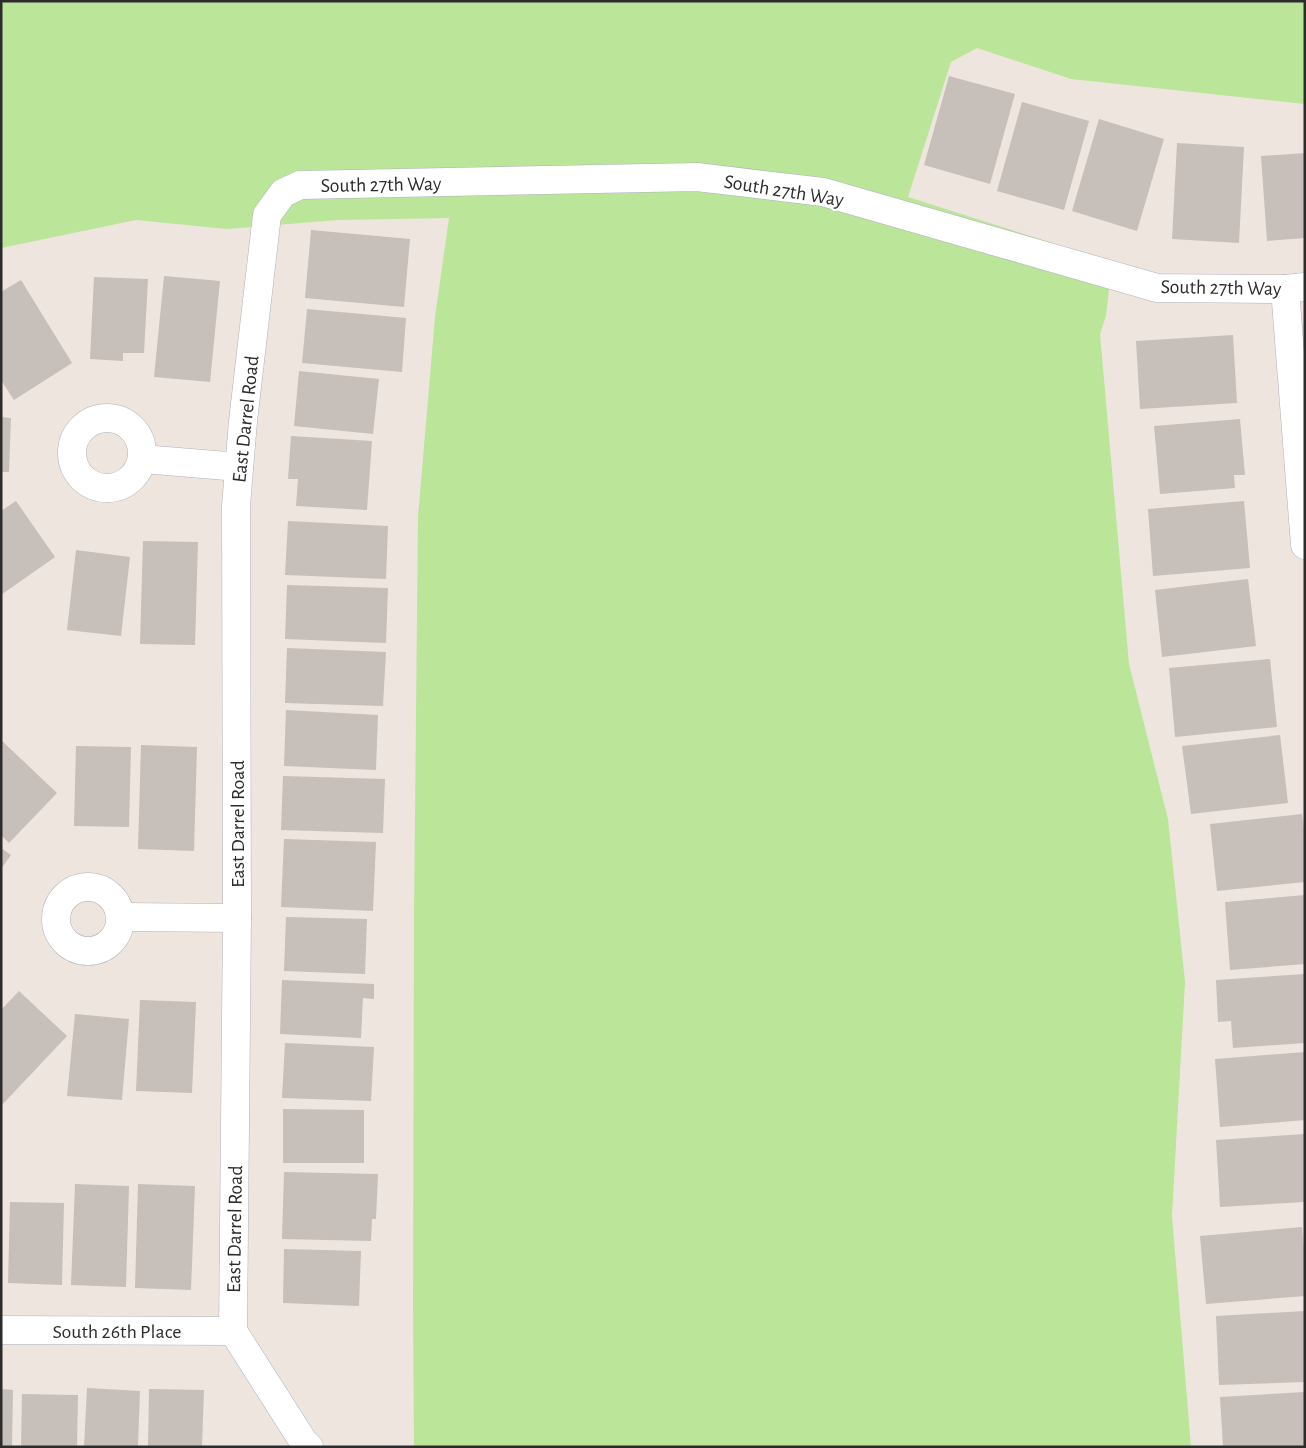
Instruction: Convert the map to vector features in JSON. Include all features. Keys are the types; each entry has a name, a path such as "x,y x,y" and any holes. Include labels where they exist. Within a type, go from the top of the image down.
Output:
{"street":[{"name":"South 27th Way","path":"283,193 300,185 697,177 823,192 1157,288 1295,288"},
{"name":"East Darrel Road","path":"233,1332 237,918 236,506 243,422 268,215 283,193"},
{"path":"1295,288 1305,545"},
{"path":"142,459 240,468"},
{"path":"121,917 237,918"},
{"name":"South 26th Place","path":"1,1330 233,1332"},
{"path":"233,1332 305,1445"}],"green space":[{"path":"1,1 1305,1 1305,104 1071,79 977,48 951,62 908,197 1112,262 1106,316 1100,334 1129,664 1168,819 1185,982 1172,1216 1191,1447 414,1447 414,917 418,517 435,317 449,218 338,220 227,229 136,220 1,248"}],"building":[{"path":"949,76 1015,94 990,184 924,165"},
{"path":"1022,102 1089,121 1064,210 997,191"},
{"path":"1099,119 1164,139 1137,231 1072,211"},
{"path":"1177,143 1244,147 1239,243 1172,239"},
{"path":"1305,153 1305,238 1267,241 1261,156"},
{"path":"311,230 410,239 404,307 305,298"},
{"path":"164,276 220,281 210,382 154,377"},
{"path":"94,277 148,279 144,353 123,353 123,361 90,359"},
{"path":"21,280 72,363 14,400 1,380 1,292"},
{"path":"307,309 406,318 402,372 302,363"},
{"path":"1233,335 1237,403 1140,409 1136,341"},
{"path":"299,371 379,379 373,434 294,426"},
{"path":"1,417 11,418 9,472 1,472"},
{"path":"1240,419 1245,475 1234,475 1235,488 1160,494 1154,426"},
{"path":"291,436 372,441 367,510 296,506 298,479 288,479"},
{"path":"16,501 55,557 1,595 1,511"},
{"path":"1244,501 1250,568 1153,576 1148,509"},
{"path":"288,521 388,526 386,579 285,575"},
{"path":"143,541 198,542 195,645 140,644"},
{"path":"76,550 130,557 121,636 67,630"},
{"path":"1248,579 1256,646 1162,657 1155,590"},
{"path":"287,585 388,588 386,643 285,639"},
{"path":"287,648 386,652 383,706 285,703"},
{"path":"1270,659 1277,727 1175,737 1169,668"},
{"path":"286,710 378,715 376,770 284,766"},
{"path":"1280,735 1288,803 1191,814 1182,746"},
{"path":"1,740 57,793 9,843 1,835"},
{"path":"141,745 197,747 194,851 138,849"},
{"path":"76,746 131,747 129,827 74,826"},
{"path":"283,776 385,779 383,833 281,830"},
{"path":"1302,814 1305,836 1305,882 1217,891 1210,824"},
{"path":"284,839 376,842 373,911 281,907"},
{"path":"1,848 11,855 1,869"},
{"path":"1305,895 1305,964 1230,970 1225,902"},
{"path":"286,917 367,919 365,974 284,971"},
{"path":"1305,974 1305,1043 1233,1048 1231,1021 1218,1022 1216,980"},
{"path":"282,980 374,984 374,999 363,998 361,1038 280,1034"},
{"path":"19,991 67,1036 1,1106 1,1010"},
{"path":"140,1000 196,1002 192,1093 136,1091"},
{"path":"75,1014 129,1019 122,1100 67,1096"},
{"path":"285,1043 374,1047 371,1101 282,1098"},
{"path":"1305,1052 1305,1120 1220,1127 1215,1059"},
{"path":"283,1109 364,1110 364,1163 283,1163"},
{"path":"1305,1134 1305,1202 1220,1207 1216,1140"},
{"path":"284,1172 378,1174 376,1219 372,1219 371,1241 282,1239"},
{"path":"75,1184 129,1186 126,1287 71,1285"},
{"path":"138,1184 195,1186 191,1290 135,1288"},
{"path":"10,1202 64,1203 62,1285 8,1283"},
{"path":"1302,1227 1305,1260 1305,1296 1206,1304 1200,1236"},
{"path":"284,1249 361,1251 359,1306 283,1303"},
{"path":"1305,1311 1305,1382 1219,1385 1216,1316"},
{"path":"87,1388 140,1391 138,1447 84,1447"},
{"path":"1,1389 13,1390 12,1447 1,1447"},
{"path":"149,1389 204,1390 202,1447 148,1447"},
{"path":"1305,1392 1305,1447 1223,1447 1220,1397"},
{"path":"22,1394 78,1395 77,1447 21,1447"}]}
